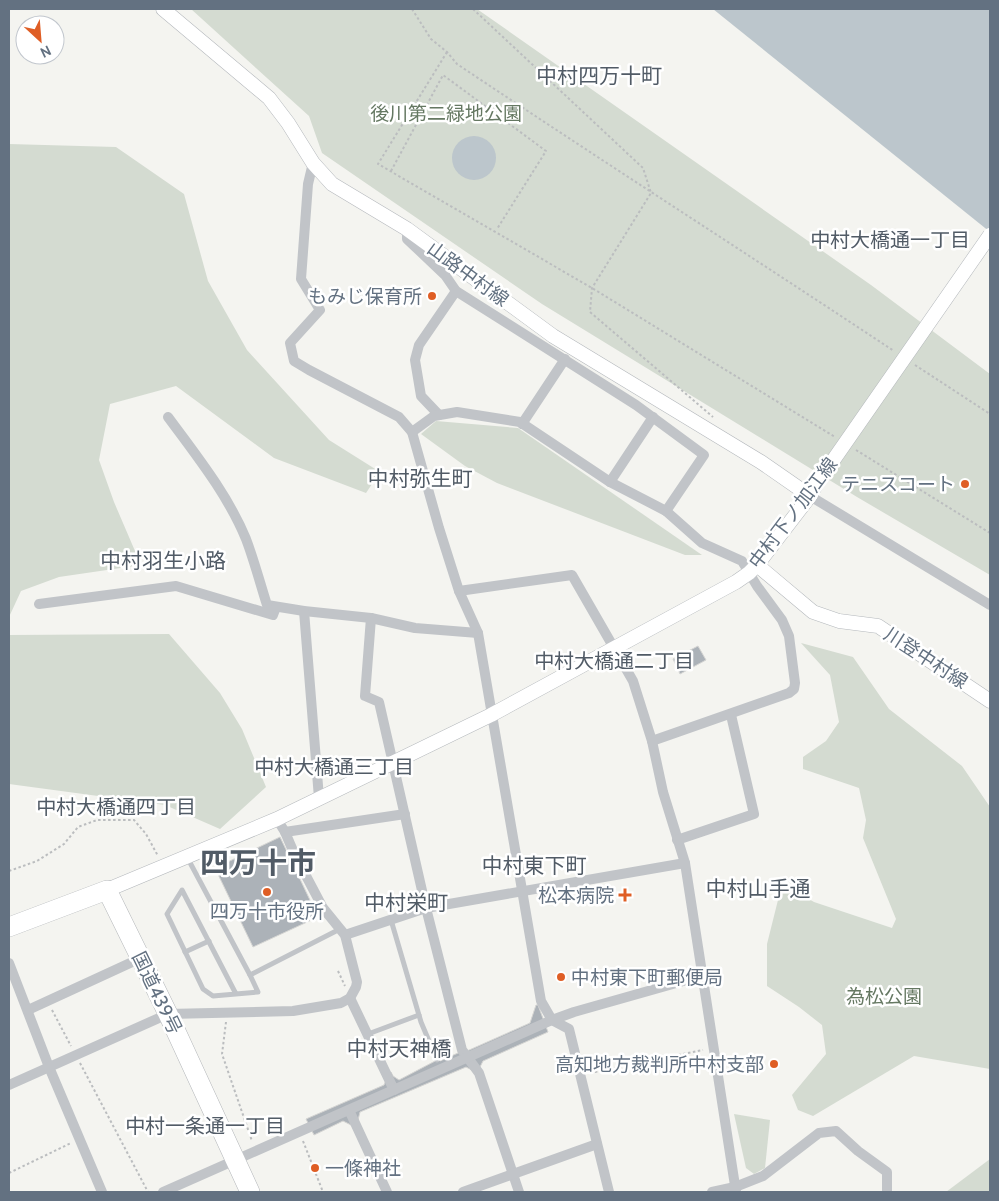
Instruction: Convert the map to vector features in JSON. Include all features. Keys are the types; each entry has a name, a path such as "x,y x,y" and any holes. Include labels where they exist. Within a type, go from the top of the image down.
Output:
{"highway":[{"path":"9,927 107,890"},
{"name":"国道439号","path":"107,890 168,1014 250,1192"}],"main road":[{"name":"山路中村線","path":"163,9 269,98 288,123 313,163 332,184 407,229 553,336 760,462 813,490"},
{"name":"中村下ノ加江線","path":"107,890 277,819 492,715 753,569 813,490 990,235"},
{"name":"川登中村線","path":"753,569 814,612 840,621 878,626 990,701"}],"street":[{"path":"313,163 308,184 302,280 320,310 290,343 294,360 309,370 399,417 412,432 439,528 460,590 478,633 541,1001 552,1020 569,1029 610,1192"},
{"path":"407,229 407,239 445,275 456,291 653,417 704,455 666,511"},
{"path":"439,415 422,396 415,360 419,345 456,291"},
{"path":"522,424 565,359"},
{"path":"412,432 434,416 457,412 520,422 610,482 666,511 702,542 742,561 753,569 756,586 782,620 789,636 795,683 794,689 789,693 731,715 652,741"},
{"path":"168,417 224,497 246,538 267,605 371,618 415,628 478,633"},
{"path":"610,482 653,417"},
{"path":"813,490 990,605"},
{"path":"460,590 572,576 634,680 652,741 663,792 688,876 701,976 735,1190"},
{"path":"40,604 176,586 273,615 276,607"},
{"path":"304,611 319,798"},
{"path":"371,618 365,696 379,702 426,908 462,1050 479,1073 519,1192"},
{"path":"677,840 754,814 731,715"},
{"path":"285,832 405,814"},
{"path":"9,1085 168,1014 292,1011 341,1003 350,998 356,987 356,982 342,932 323,908 277,819"},
{"path":"342,932 426,908 685,863"},
{"path":"28,1010 140,958"},
{"path":"9,963 49,1067 102,1192"},
{"path":"163,1192 552,1020 701,976"},
{"path":"350,998 394,1090"},
{"path":"437,1060 441,1070"},
{"path":"349,1110 387,1192"},
{"path":"712,1192 735,1190 763,1176 819,1133 836,1131 858,1151 887,1172 887,1192"},
{"path":"463,1192 597,1144"}],"lane":[{"path":"187,857 258,992 236,994 213,996 203,989 168,914 182,890 236,994"},
{"path":"390,919 419,1015 437,1060"},
{"path":"250,975 342,932"},
{"path":"185,952 208,941"},
{"path":"368,1034 419,1015"}],"path":[{"path":"412,9 432,39 457,64 900,355"},
{"path":"473,9 643,168 651,193 592,288 590,312 714,418"},
{"path":"447,52 378,164 592,288 838,439"},
{"path":"391,171 443,75 546,151 496,229"},
{"path":"908,360 990,414"},
{"path":"855,449 990,533"},
{"path":"9,872 38,861 64,844 78,827 97,820 134,820 146,834 164,866"},
{"path":"338,971 350,998"},
{"path":"48,1001 148,1192"},
{"path":"227,1012 222,1054 255,1151"},
{"path":"580,1075 713,1048"},
{"path":"299,1132 323,1192"},
{"path":"9,1173 80,1139"}],"green space":[{"name":"後川第二緑地公園","path":"191,9 477,9 871,285 990,374 990,575 857,497 542,304 322,153 309,116"},
{"path":"9,144 116,147 184,194 208,281 247,350 329,440 380,472 366,493 274,458 176,386 110,404 99,460 114,502 141,565 59,577 21,591 9,617"},
{"path":"436,421 518,428 702,555 685,555 497,483 465,466 421,434"},
{"path":"169,634 220,693 242,729 266,787 220,829 165,805 9,784 9,635"},
{"name":"為松公園","path":"801,643 853,657 889,709 962,766 990,807 990,1069 914,1056 813,1116 798,1110 792,1095 826,1054 822,1025 767,986 767,944 782,884 814,902 892,928 896,919 863,838 866,820 859,788 803,769 803,757 826,741 839,722 830,675"},
{"path":"734,1114 770,1120 765,1168 754,1174 746,1168"},
{"path":"990,1159 990,1192 946,1192"}],"shaded area":[{"path":"713,9 990,9 990,232"},
{"path":"470,136 478,136 490,142 496,158 490,174 478,180 470,180 458,174 452,162 452,154 458,142"}],"building":[{"path":"698,646 706,660 680,674 673,659"},
{"name":"四万十市役所","path":"280,837 318,917 253,947 215,868"},
{"path":"536,1005 538,1005 548,1032 483,1061 480,1067 472,1070 466,1067 360,1112 358,1120 353,1126 343,1121 314,1135 306,1119 384,1085 386,1080 383,1076 391,1072 399,1080 439,1059 440,1061 467,1051 530,1023"}],"place":[{"name":"もみじ保育所","path":"432,296"},
{"name":"テニスコート","path":"965,484"},
{"name":"四万十市役所","path":"267,892"},
{"name":"松本病院","path":"625,895"},
{"name":"中村東下町郵便局","path":"561,977"},
{"name":"高知地方裁判所中村支部","path":"774,1064"},
{"name":"一條神社","path":"315,1168"}],"district":[{"name":"中村四万十町","path":"599,75"},
{"name":"中村大橋通一丁目","path":"890,240"},
{"name":"中村弥生町","path":"420,478"},
{"name":"中村羽生小路","path":"163,560"},
{"name":"中村大橋通二丁目","path":"614,661"},
{"name":"中村大橋通三丁目","path":"334,767"},
{"name":"中村大橋通四丁目","path":"116,807"},
{"name":"四万十市","path":"258,862"},
{"name":"中村東下町","path":"534,865"},
{"name":"中村山手通","path":"758,888"},
{"name":"中村栄町","path":"406,902"},
{"name":"中村天神橋","path":"399,1048"},
{"name":"中村一条通一丁目","path":"205,1126"}]}
